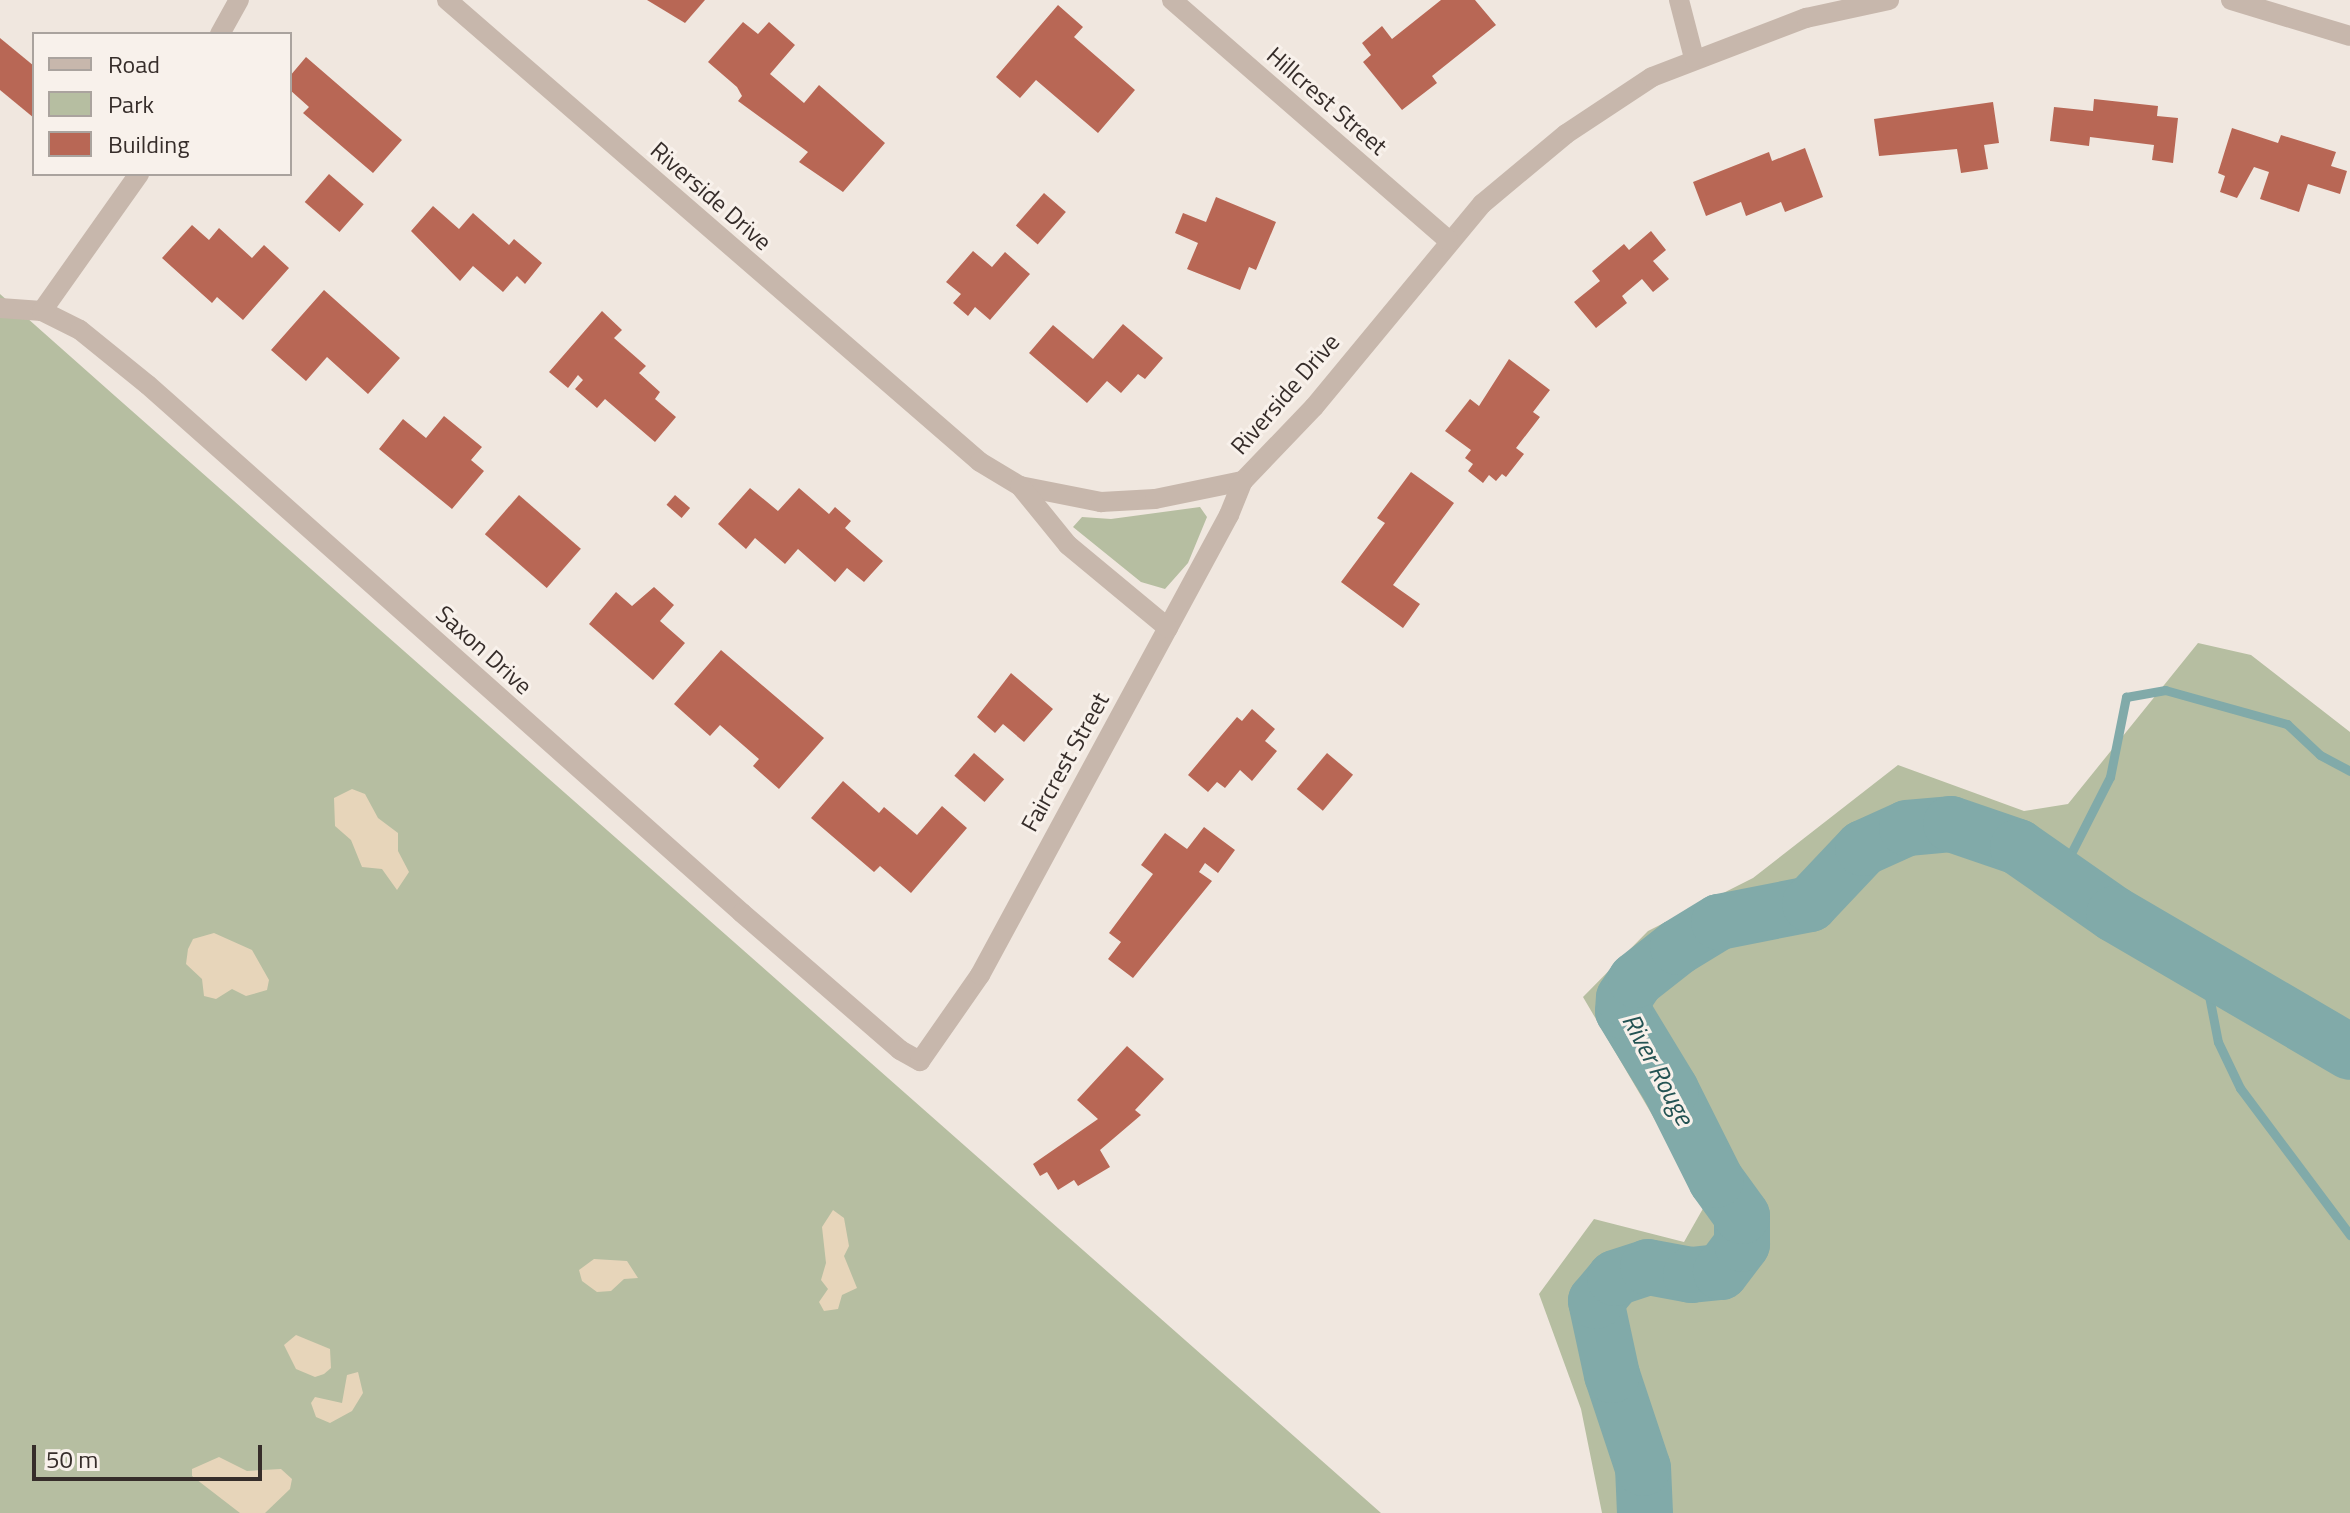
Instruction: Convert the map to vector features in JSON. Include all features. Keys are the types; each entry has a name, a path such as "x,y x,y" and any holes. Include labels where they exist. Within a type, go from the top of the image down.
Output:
{"street":[{"path":"221,32 239,0"},
{"name":"Riverside Drive","path":"447,0 980,462 1020,486 1061,498 1101,502 1155,499 1243,481 1314,407 1448,240 1519,169 1652,77 1694,58 1806,18 1889,0"},
{"name":"Hillcrest Street","path":"1172,0 1448,240"},
{"path":"1679,0 1694,58"},
{"path":"2231,0 2350,36"},
{"path":"42,311 138,176"},
{"name":"Saxon Drive","path":"0,308 42,311 80,330 148,385 742,913 900,1050 920,1061"},
{"name":"Faircrest Street","path":"920,1061 961,1009 1168,628 1243,481"},
{"path":"1020,486 1068,545 1168,628"}],"green space":[{"path":"0,294 115,396 1381,1513 0,1513"},
{"path":"1200,507 1207,517 1188,563 1165,589 1141,582 1073,527 1082,517 1111,519"},
{"path":"2198,643 2251,655 2350,732 2350,1513 1602,1513 1581,1409 1539,1294 1594,1219 1684,1242 1705,1205 1583,997 1648,931 1753,878 1898,765 2024,811 2068,804"}],"sand":[{"path":"352,789 365,794 378,818 398,833 398,851 409,872 397,890 382,869 362,867 351,840 335,826 334,798"},
{"path":"214,933 252,950 269,980 267,990 246,996 232,989 216,999 204,996 202,979 186,964 188,949 193,939"},
{"path":"833,1210 844,1218 849,1246 844,1256 857,1288 842,1295 838,1309 824,1311 819,1302 828,1289 821,1280 826,1263 822,1227"},
{"path":"594,1259 627,1261 638,1278 624,1279 611,1291 597,1292 582,1281 579,1270"},
{"path":"296,1335 330,1349 331,1368 315,1377 296,1369 284,1345"},
{"path":"358,1372 363,1393 352,1411 330,1423 316,1417 311,1403 315,1397 342,1403 347,1375"},
{"path":"219,1457 247,1471 281,1469 292,1479 290,1489 265,1513 240,1513 192,1476 192,1469"}],"building":[{"path":"647,0 705,0 685,23"},
{"path":"1441,0 1475,0 1496,25 1432,76 1437,83 1402,110 1363,62 1371,55 1362,43 1382,26 1392,39"},
{"path":"1058,5 1083,27 1074,37 1135,90 1098,133 1036,80 1020,98 996,77"},
{"path":"743,22 758,34 769,22 795,45 770,74 804,103 819,85 885,143 843,192 799,162 808,152 738,101 742,96 737,87 708,62"},
{"path":"0,38 32,64 32,116 0,90"},
{"path":"306,57 402,140 373,173 303,113 309,107 292,92 292,74"},
{"path":"2094,99 2158,106 2157,116 2178,118 2173,163 2152,160 2154,145 2090,137 2089,146 2050,141 2054,107 2093,111"},
{"path":"1993,102 1999,143 1984,145 1988,169 1961,173 1957,149 1879,156 1874,119"},
{"path":"2232,128 2278,143 2281,135 2336,152 2331,166 2347,171 2340,194 2308,184 2299,212 2260,199 2269,172 2254,167 2237,198 2220,192 2225,176 2218,173"},
{"path":"1805,148 1823,197 1785,212 1781,202 1746,216 1741,202 1706,216 1693,182 1769,152 1772,161"},
{"path":"329,174 364,204 339,232 305,202"},
{"path":"1044,193 1066,212 1038,244 1016,225"},
{"path":"1216,197 1276,222 1256,270 1249,267 1240,290 1187,269 1198,243 1175,233 1183,213 1206,222"},
{"path":"433,206 459,229 473,213 509,245 514,239 542,263 525,284 517,276 503,292 473,266 460,281 411,231"},
{"path":"192,225 209,240 219,228 252,258 264,245 289,268 243,320 217,297 212,303 162,258"},
{"path":"1651,231 1666,250 1653,261 1669,279 1653,292 1642,279 1622,296 1627,303 1596,328 1574,302 1600,281 1592,271 1624,244 1629,250"},
{"path":"973,251 992,267 1005,252 1030,274 990,320 975,307 968,316 953,303 961,294 946,282"},
{"path":"324,290 400,358 368,394 327,357 306,381 271,350"},
{"path":"602,311 622,330 614,338 646,366 639,373 660,392 655,399 676,417 655,442 605,399 597,408 575,389 583,380 578,375 568,388 549,372"},
{"path":"1123,324 1163,358 1145,379 1138,374 1121,393 1107,381 1087,403 1029,353 1053,325 1093,359"},
{"path":"1509,359 1550,390 1533,412 1540,417 1516,448 1524,454 1506,477 1502,474 1496,481 1489,475 1483,483 1468,471 1473,464 1465,458 1471,450 1445,431 1470,399 1479,406"},
{"path":"444,416 482,447 471,460 484,471 452,509 379,449 403,419 426,438"},
{"path":"1411,472 1454,503 1393,585 1420,604 1403,628 1341,582 1385,523 1377,518"},
{"path":"750,488 778,511 799,488 829,514 835,507 851,521 845,528 883,561 864,582 847,568 835,582 798,549 785,564 755,538 746,549 718,524"},
{"path":"519,495 581,549 547,588 485,534"},
{"path":"675,495 690,508 682,518 666,505"},
{"path":"654,587 674,605 660,621 685,643 653,680 589,624 616,592 632,606"},
{"path":"721,650 824,738 779,789 753,766 759,759 720,725 710,736 674,704"},
{"path":"1011,673 1053,709 1024,742 1003,724 995,733 977,717"},
{"path":"1252,709 1275,729 1265,741 1277,751 1252,781 1240,770 1225,788 1217,782 1208,792 1188,775 1237,717 1242,721"},
{"path":"974,753 1004,779 985,802 954,776"},
{"path":"1327,753 1353,775 1323,811 1297,789"},
{"path":"843,781 879,813 884,807 917,835 942,806 967,828 911,893 880,866 874,872 811,818"},
{"path":"1204,827 1235,850 1218,873 1205,863 1199,872 1212,881 1133,978 1108,959 1121,942 1109,933 1153,874 1141,865 1165,833 1187,849"},
{"path":"1127,1046 1164,1079 1135,1110 1141,1115 1100,1150 1110,1167 1078,1186 1074,1180 1058,1190 1047,1172 1040,1176 1033,1164 1098,1119 1077,1100"}],"waterway":[{"path":"2060,875 2110,777 2126,697 2165,690 2287,724 2320,755 2350,771"},
{"name":"River Rouge","path":"1645,1513 1643,1468 1612,1375 1596,1301 1615,1278 1648,1267 1691,1275 1721,1272 1742,1244 1742,1216 1716,1180 1671,1090 1623,1011 1624,998 1636,980 1678,947 1719,922 1810,904 1863,848 1907,828 1951,824 2018,847 2114,914 2350,1052"},
{"path":"2203,965 2218,1042 2240,1088 2350,1235"}]}
